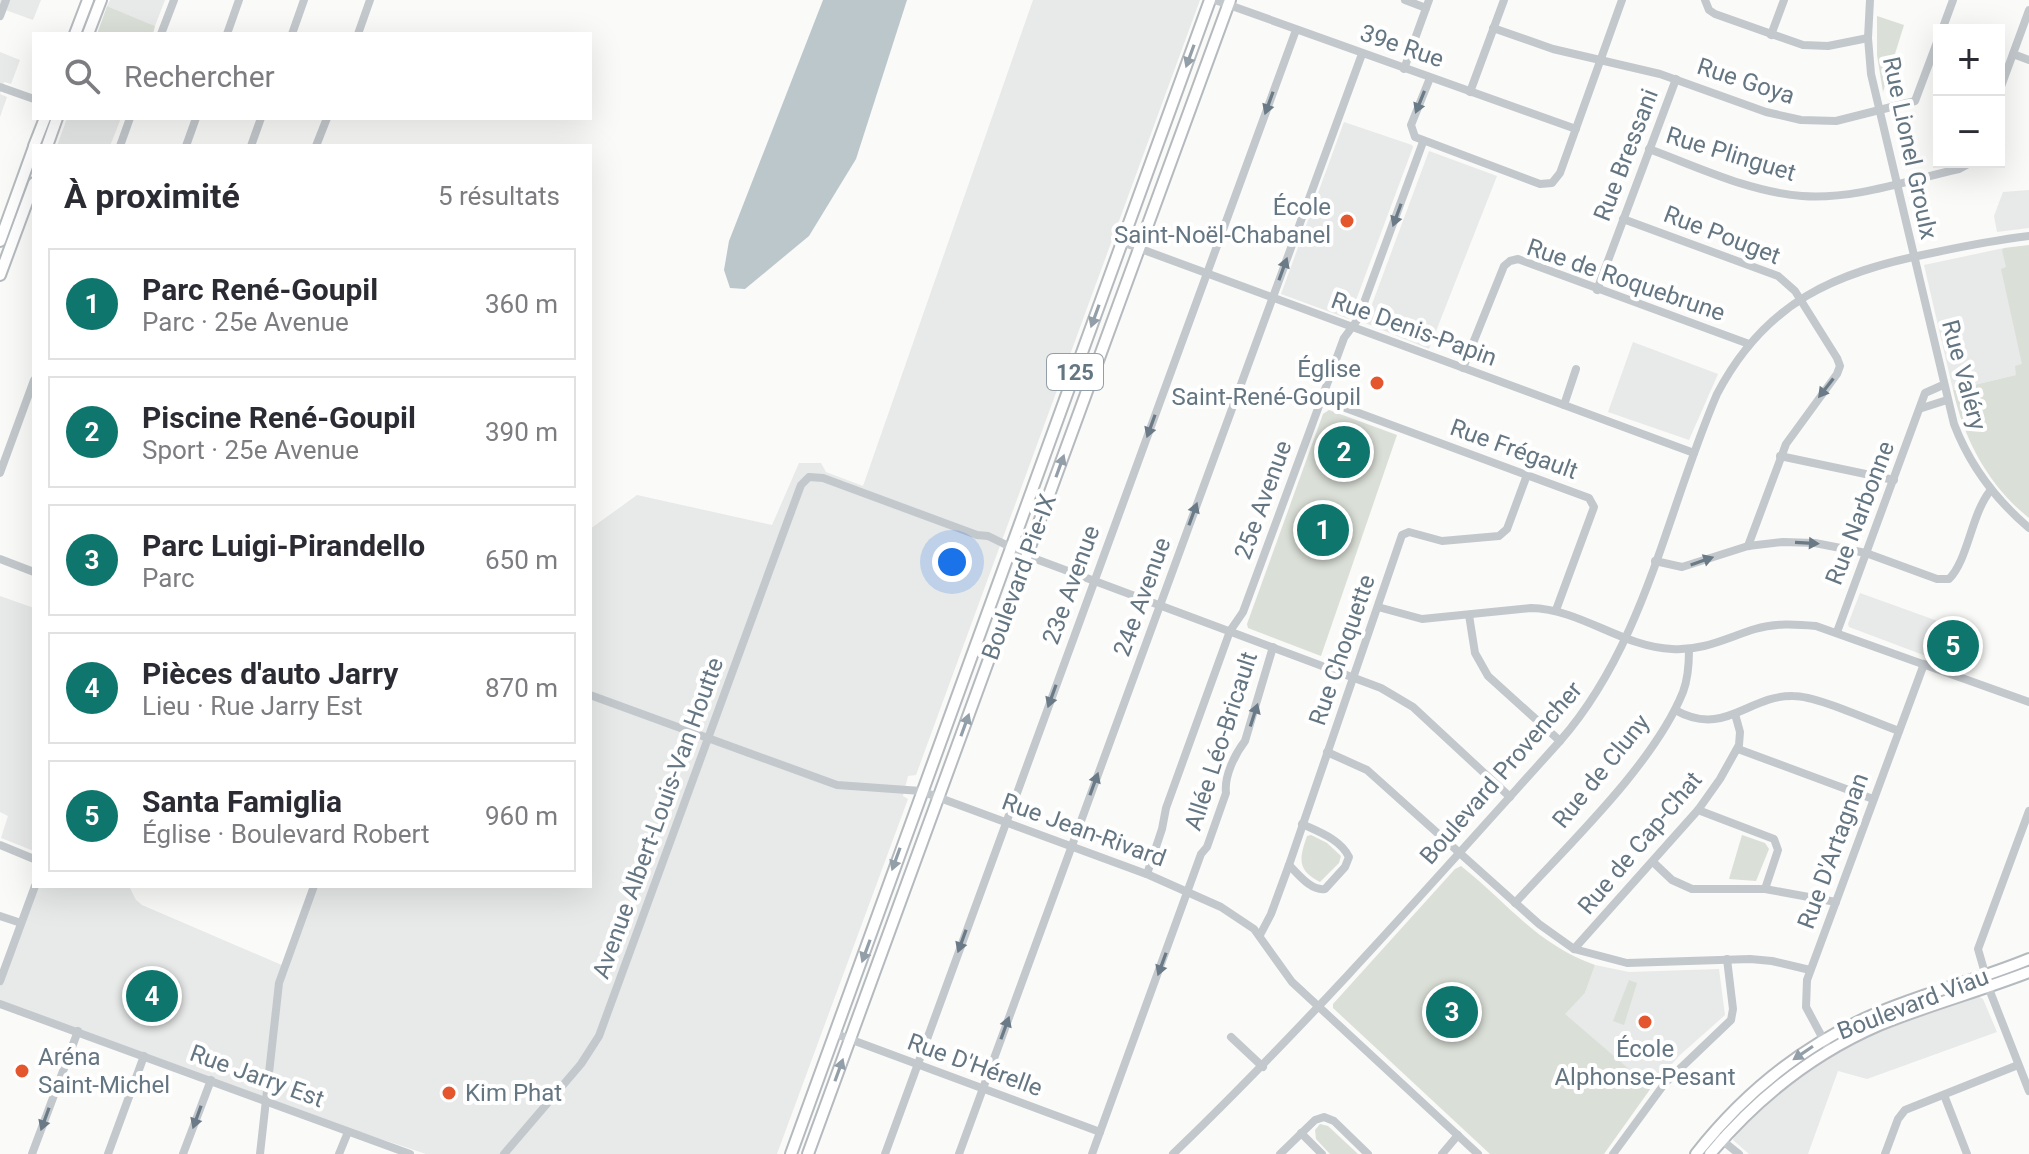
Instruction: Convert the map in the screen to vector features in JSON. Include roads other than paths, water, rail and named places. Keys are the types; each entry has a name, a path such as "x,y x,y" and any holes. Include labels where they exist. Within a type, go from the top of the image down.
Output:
{"main road":[{"path":"76,32 88,0"},
{"path":"89,32 101,0"},
{"name":"Boulevard Pie-IX","path":"791,1154 1212,0"},
{"name":"Boulevard Pie-IX","path":"808,1154 1229,2"},
{"path":"36,144 44,120"},
{"path":"48,144 56,120"},
{"path":"0,241 32,154"},
{"path":"0,275 32,188"},
{"name":"Boulevard Viau","path":"1696,1154 1826,1045 1987,981 2029,959"},
{"name":"Boulevard Viau","path":"1987,981 2029,972"},
{"name":"Boulevard Viau","path":"1710,1154 1718,1136"}],"street":[{"path":"0,16 6,0"},
{"path":"162,32 174,0"},
{"path":"228,32 239,0"},
{"path":"293,32 304,0"},
{"path":"359,32 370,0"},
{"name":"39e Rue","path":"1212,0 1229,2 1296,30 1576,129"},
{"path":"1404,69 1427,4 1405,0"},
{"path":"1470,92 1504,0"},
{"path":"1430,78 1411,125 1412,135 1423,142 1547,185 1557,179 1621,0"},
{"path":"1705,0 1709,10 1715,14 1771,35 1816,47 1868,38"},
{"path":"1771,35 1784,0"},
{"name":"Rue Lionel Groulx","path":"1870,0 1868,38 1871,74 1913,257"},
{"path":"1944,24 1953,0"},
{"path":"2005,76 2029,10"},
{"name":"Rue Goya","path":"1493,28 1553,49 1676,79 1766,112 1801,120 1836,121 1915,101 1933,53"},
{"name":"23e Avenue","path":"885,1154 1296,30"},
{"name":"24e Avenue","path":"959,1154 1362,54"},
{"path":"2013,54 2029,60"},
{"name":"Rue Bressani","path":"1597,290 1676,79"},
{"path":"0,87 32,98"},
{"path":"121,144 129,120"},
{"path":"187,144 195,120"},
{"path":"252,144 260,120"},
{"path":"317,144 326,120"},
{"name":"25e Avenue","path":"1147,874 1166,808 1230,631 1243,612 1344,338 1358,319 1423,142"},
{"name":"Rue Plinguet","path":"1649,149 1754,187 1786,194 1838,195 1961,168"},
{"name":"Rue Pouget","path":"1623,219 1778,276 1788,283 1799,298 1840,366 1792,433 1780,456"},
{"name":"Boulevard Provencher","path":"1173,1154 1263,1067 1319,1007 1560,741 1601,687 1626,638 1717,394 1749,344 1771,320 1799,298 1854,272 1913,257 2029,236"},
{"name":"Rue Denis-Papin","path":"1122,242 1694,453"},
{"name":"Rue Valéry","path":"1913,257 1943,385 1960,441 1990,491 2029,528"},
{"name":"Rue de Roquebrune","path":"1463,368 1501,272 1510,261 1526,261 1597,290 1749,344"},
{"path":"1564,405 1576,369"},
{"path":"0,473 32,385"},
{"name":"Rue Narbonne","path":"1837,632 1925,393 1943,385"},
{"name":"Rue Frégault","path":"1321,399 1589,498 1594,507 1556,610"},
{"path":"1922,408 1947,400"},
{"path":"1748,546 1780,456 1894,480"},
{"name":"Rue Choquette","path":"1260,935 1289,865 1405,532 1451,542 1499,536 1507,529 1527,475"},
{"name":"Avenue Albert-Louis-Van Houtte","path":"504,1154 588,1055 599,1036 804,480 812,477 828,479 977,535 985,535 1010,547"},
{"path":"1655,561 1674,566 1691,565 1748,546 1783,542 1815,543 1866,553 1937,579 1949,579 1956,569 1980,504 1990,491"},
{"path":"1010,547 1381,688 1413,707 1510,797"},
{"path":"0,559 32,569"},
{"path":"1378,607 1422,619 1531,608 1556,610 1626,638 1660,648 1689,650 1782,624 1816,626 2029,702"},
{"path":"1469,615 1475,653 1488,676 1560,741"},
{"name":"Allée Léo-Bricault","path":"1189,891 1226,793 1225,785 1237,751 1250,728 1273,647"},
{"name":"Rue de Cluny","path":"1515,903 1635,769 1675,710 1686,681 1689,650"},
{"name":"Rue D'Artagnan","path":"1826,1045 1805,1003 1810,970 1924,664"},
{"name":"Rue Jean-Rivard","path":"592,696 842,786 921,791 1189,891 1228,912 1260,935 1284,974 1478,1154"},
{"path":"1675,710 1700,721 1735,714 1773,698 1796,696 1899,731"},
{"path":"1735,714 1740,732 1738,749 1873,799"},
{"name":"Rue de Cap-Chat","path":"1574,949 1698,810 1738,749"},
{"path":"1327,752 1367,770 1515,903 1574,949 1634,964 1764,960 1810,970"},
{"path":"1698,810 1774,839 1778,850 1765,889"},
{"path":"2029,811 1979,941 1978,954 2029,1091"},
{"path":"1289,865 1313,887 1321,890 1348,863 1349,857 1343,848 1302,824"},
{"path":"0,845 32,858"},
{"path":"1653,862 1672,880 1692,889 1765,889 1836,902"},
{"path":"0,981 34,888"},
{"path":"260,1154 279,983 313,888"},
{"path":"1092,1154 1189,891"},
{"path":"0,916 21,923"},
{"path":"1613,1154 1665,1083 1731,1020 1733,1009 1727,959"},
{"name":"Rue Jarry Est","path":"0,1004 410,1154"},
{"path":"32,1154 78,1031"},
{"name":"Rue D'Hérelle","path":"836,1034 1100,1132"},
{"path":"1231,1037 1263,1067"},
{"path":"108,1154 144,1056"},
{"path":"1885,1154 1898,1119 1905,1110 2018,1065"},
{"path":"183,1154 211,1080"},
{"path":"1944,1095 1967,1154"},
{"path":"1280,1154 1319,1117 1324,1117 1334,1121 1368,1154"},
{"path":"339,1154 348,1132"},
{"path":"1301,1133 1322,1154"},
{"path":"1442,1154 1458,1135"},
{"path":"1718,1136 1739,1154"}],"place":[{"name":"École Saint-Noël-Chabanel","path":"1347,221"},
{"name":"Église Saint-René-Goupil","path":"1377,383"},
{"name":"Piscine René-Goupil","path":"1344,452"},
{"name":"Parc René-Goupil","path":"1323,530"},
{"name":"Santa Famiglia","path":"1953,646"},
{"name":"Pièces d'auto Jarry","path":"152,996"},
{"name":"Parc Luigi-Pirandello","path":"1452,1012"},
{"name":"École Alphonse-Pesant","path":"1645,1022"},
{"name":"Aréna Saint-Michel","path":"22,1071"},
{"name":"Kim Phat","path":"449,1093"}]}
